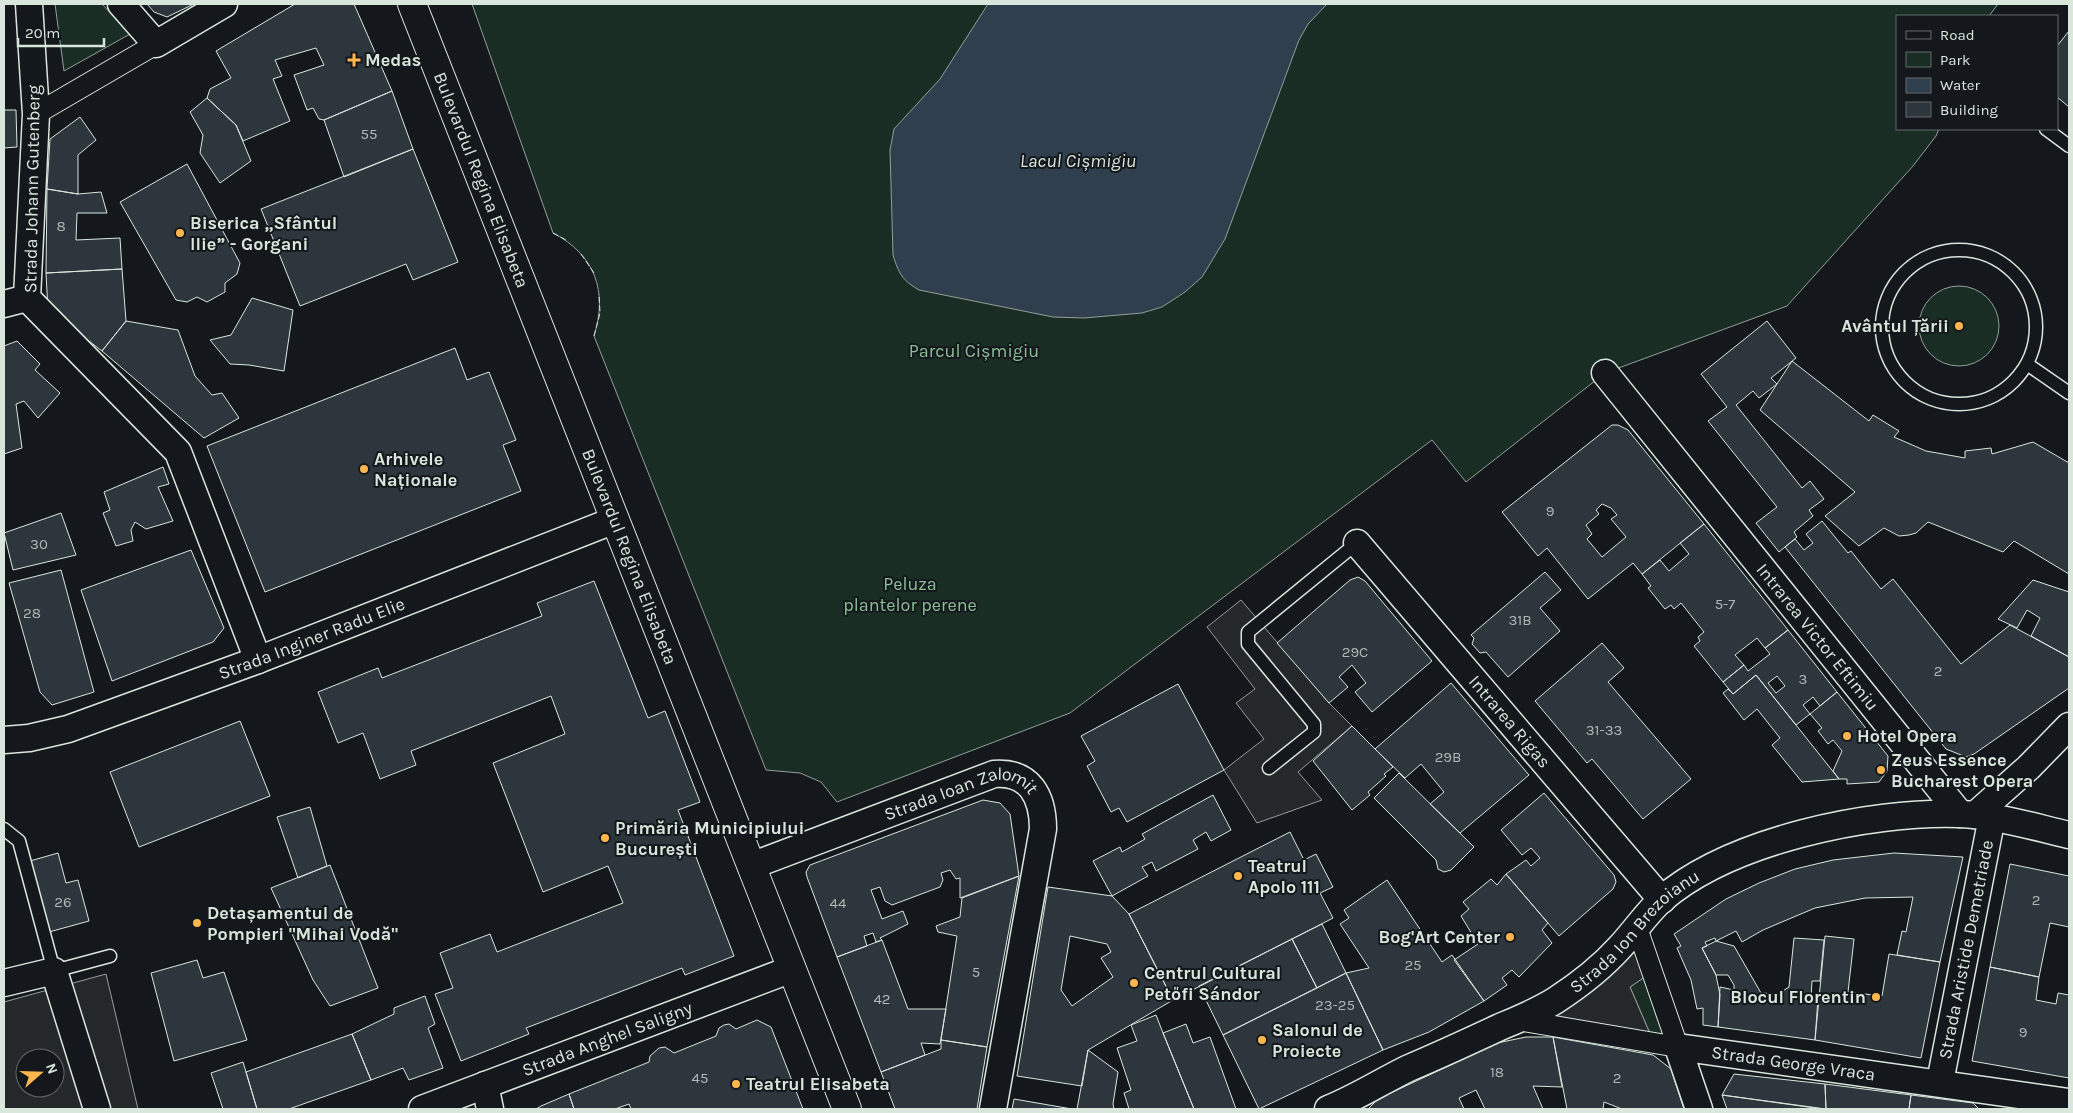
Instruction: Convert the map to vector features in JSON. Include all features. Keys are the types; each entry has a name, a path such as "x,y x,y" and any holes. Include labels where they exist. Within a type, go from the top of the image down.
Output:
{"main road":[{"name":"Bulevardul Regina Elisabeta","path":"412,4 847,1109"}],"street":[{"name":"Strada Johann Gutenberg","path":"29,4 36,114 15,301 178,452 258,660"},
{"path":"121,4 156,44"},
{"path":"36,114 224,4"},
{"name":"Intrarea Victor Eftimiu","path":"1606,373 1976,815"},
{"name":"Strada Inginer Radu Elie","path":"4,740 29,738 68,730 258,660 615,520"},
{"name":"Intrarea Rigas","path":"1357,543 1662,900"},
{"path":"1976,815 2069,726"},
{"name":"Strada Ioan Zalomit","path":"751,866 994,774 1008,773 1029,785 1038,796 1043,812 1043,829 993,1109"},
{"name":"Strada Ion Brezoianu","path":"1332,1109 1404,1071 1518,1020 1555,1000 1578,984 1618,949 1662,900 1718,864 1779,840 1854,823 1918,815 1976,815"},
{"path":"1976,815 2069,835"},
{"name":"Strada Aristide Demetriade","path":"1940,1082 1976,815"},
{"path":"1637,928 1699,1109"},
{"name":"Strada Anghel Saligny","path":"422,1109 488,1097 792,969"},
{"path":"4,983 54,971 97,1109"},
{"name":"Strada George Vraca","path":"1518,1020 1678,1047 1940,1082 2069,1102"}],"lane":[{"path":"2047,130 2069,146"},
{"path":"1966,249 1990,256 2012,270 2027,290 2036,315 2035,340 2026,364 2011,385 1989,398 1964,404 1939,402 1916,392 1897,374 1885,351 1881,326 1885,301 1898,278 1917,261 1940,251 1966,249"},
{"path":"2026,364 2069,393"},
{"path":"1269,768 1314,732 1314,724 1248,644 1248,632 1357,543"},
{"path":"4,830 19,841 54,971 110,956"}],"green space":[{"path":"55,4 102,4 130,34 64,71"},
{"name":"Parcul Cișmigiu","path":"472,4 1998,4 1990,15 1896,15 1896,130 1939,130 1913,166 1787,306 1605,373 1466,482 1432,440 1070,713 837,802 821,782 800,773 766,770 594,336 599,304 598,289 594,276 588,263 579,252 553,233"},
{"path":"1959,286 1974,289 1987,298 1996,311 1999,326 1996,341 1987,354 1974,363 1959,366 1944,363 1931,354 1922,341 1919,326 1922,311 1931,298 1944,289"},
{"path":"1652,972 1678,1047 1654,1043 1630,987"}],"shaded area":[{"path":"1241,600 1329,703 1352,726 1298,772 1322,800 1257,823 1224,770 1264,739 1236,703 1255,689 1207,627"},
{"path":"1637,928 1652,972 1630,987 1654,1043 1518,1020"},
{"path":"106,974 138,1109 4,1109 4,1002"}],"water":[{"name":"Lacul Cișmigiu","path":"988,4 1327,4 1308,24 1299,40 1225,239 1202,277 1185,292 1162,307 1142,313 1084,318 1053,317 919,290 905,280 899,272 893,255 890,150 894,129 940,79"}],"building":[{"path":"147,4 194,4 167,17 154,12"},
{"path":"295,4 354,4 392,91 324,120 319,119 313,108 307,110 294,75 324,65 316,48 275,60 282,76 273,79 290,121 243,141 236,125 207,98 210,89 231,78 216,51"},
{"path":"2069,31 2069,107 2058,98 2058,45"},
{"path":"392,91 413,149 344,177 324,120"},
{"path":"207,98 236,125 251,161 220,183 200,153 203,135 190,112"},
{"path":"4,110 16,110 17,147 4,148"},
{"path":"80,117 96,140 78,155 78,194 47,189 50,139"},
{"path":"413,149 458,262 413,280 406,264 300,306 261,209"},
{"name":"Biserica „Sfântul Ilie” - Gorgani","path":"187,164 240,263 237,274 225,283 225,292 207,302 197,297 187,302 176,300 120,202"},
{"path":"47,189 78,194 101,192 107,213 77,213 76,240 120,238 122,269 46,273"},
{"path":"122,269 126,321 102,351 48,310 46,273"},
{"path":"252,298 293,310 284,371 230,364 210,340 231,335"},
{"path":"126,321 178,330 195,376 212,395 222,393 239,418 204,438 102,351"},
{"path":"1767,321 1796,358 1771,378 1777,384 1759,398 1753,391 1736,405 1802,488 1810,481 1824,499 1809,510 1813,516 1794,532 1797,537 1779,552 1756,523 1777,507 1708,421 1727,407 1701,374"},
{"path":"17,341 40,364 35,370 60,393 38,418 24,401 16,404 22,448 4,454 4,346"},
{"name":"Arhivele Naționale","path":"455,348 467,380 489,372 516,440 503,445 521,491 265,592 207,446"},
{"path":"1792,361 1869,421 1873,415 1899,431 1894,437 1926,451 1965,458 1965,451 1991,448 1992,454 2033,442 2069,463 2069,574 2014,541 2003,552 1928,522 1916,533 1909,535 1899,536 1884,528 1859,546 1825,516 1855,492 1760,410"},
{"path":"1612,425 1618,425 1628,430 1704,524 1642,574 1633,563 1588,599 1547,548 1538,556 1502,512","holes":["1602,504 1611,508 1617,515 1611,519 1626,537 1602,557 1587,539 1592,534 1586,525 1599,514 1596,510"]},
{"path":"163,467 169,484 158,487 173,521 146,529 135,522 131,530 133,541 116,546 103,513 110,510 104,492"},
{"path":"61,513 76,555 13,570 4,533"},
{"path":"1822,521 1848,553 1851,551 1881,589 1893,579 1961,664 2010,625 2069,657 2069,688 1974,754 1966,757 1946,749 1785,547 1795,539 1804,550 1813,543 1806,534"},
{"path":"1704,524 1788,630 1765,648 1757,638 1735,655 1744,665 1723,682 1694,646 1700,641 1698,637 1704,632 1681,603 1674,609 1671,605 1665,609 1648,588 1651,586 1642,574 1660,560 1669,571 1689,554 1680,543"},
{"path":"191,550 224,628 213,642 112,681 81,590"},
{"path":"61,570 94,692 52,705 40,692 9,583"},
{"path":"1545,572 1561,590 1540,608 1560,631 1508,677 1486,652 1480,653 1472,644 1474,638 1471,635"},
{"path":"1358,577 1365,581 1432,661 1372,712 1355,692 1366,683 1352,665 1339,677 1348,687 1329,703 1277,643 1350,580"},
{"path":"2033,580 2069,592 2069,657 2031,636 2040,618 2027,610 2017,628 1998,619"},
{"name":"Primăria Municipiului București","path":"594,581 648,718 665,711 700,802 678,810 734,956 685,975 682,968 526,1028 529,1034 461,1061 435,994 453,988 440,953 490,934 497,952 623,903 608,866 543,892 493,763 565,734 551,696 411,751 416,765 380,779 363,733 338,743 318,692 378,668 382,678 542,616 537,603"},
{"path":"1788,630 1837,692 1820,706 1813,697 1803,705 1810,714 1796,725 1756,675 1733,694 1723,682 1744,665 1748,671 1770,654 1765,648","holes":["1777,676 1785,686 1776,693 1768,683"]},
{"path":"1602,643 1624,668 1608,682 1691,779 1643,819 1592,759 1587,763 1535,701"},
{"path":"1756,675 1839,779 1802,782 1772,745 1780,738 1757,709 1744,720 1723,693 1728,689 1733,694"},
{"path":"1451,683 1529,775 1460,833 1430,804 1444,792 1421,764 1405,778 1375,749"},
{"path":"1178,684 1224,770 1127,822 1119,808 1111,812 1087,766 1095,761 1081,736"},
{"name":"Hotel Opera","path":"1837,692 1888,756 1887,771 1879,782 1847,784 1847,779 1839,779 1833,771 1842,751 1833,740 1828,744 1818,731 1822,728 1810,714"},
{"path":"240,721 270,796 139,847 110,772"},
{"path":"1352,726 1393,767 1368,792 1370,795 1352,810 1313,761"},
{"path":"1399,773 1474,847 1451,870 1444,872 1438,869 1436,860 1374,798"},
{"path":"1544,793 1614,875 1616,882 1613,889 1559,936 1506,874 1526,860 1531,866 1540,858 1531,848 1522,855 1501,830"},
{"path":"1213,795 1231,830 1211,841 1206,832 1193,840 1198,849 1156,871 1152,862 1142,867 1148,876 1112,896 1093,861 1120,847 1122,852 1145,839 1142,834"},
{"path":"983,800 1000,803 1010,814 1019,876 960,898 960,878 956,879 950,870 941,873 943,880 940,887 892,905 885,901 880,887 871,890 882,919 903,911 908,924 880,938 882,940 876,942 873,933 864,936 867,946 837,957 807,877 806,872 810,865"},
{"path":"310,807 327,866 298,878 277,817"},
{"path":"1290,832 1304,860 1316,854 1333,887 1320,893 1333,918 1173,1000 1129,914"},
{"path":"58,853 66,883 78,880 89,921 49,932 30,861"},
{"path":"1894,853 1963,857 1940,962 1897,955 1902,931 1906,932 1913,897 1865,898 1815,908 1763,930 1742,942 1736,931 1716,941 1715,938 1705,942 1707,946 1702,948 1716,975 1720,995 1718,1027 1703,1025 1703,1008 1697,1009 1691,980 1677,948 1681,946 1674,934 1726,899 1759,883 1795,869 1833,860"},
{"path":"2010,864 2069,876 2069,927 2050,923 2039,977 1990,967"},
{"path":"330,865 378,988 330,1006 313,980 271,888"},
{"name":"Bog'Art Center","path":"1506,874 1548,923 1542,930 1552,943 1519,977 1512,970 1502,978 1507,985 1484,1001 1454,960 1478,944 1461,916 1469,909 1463,902 1491,879 1497,885"},
{"path":"1019,876 987,1047 941,1040 957,936 938,932 936,926 960,917 962,898"},
{"path":"1387,880 1442,962 1452,955 1484,1001 1429,1032 1383,1050 1346,973 1369,968 1340,924 1349,918 1344,910"},
{"name":"Centrul Cultural Petőfi Sándor","path":"1048,887 1112,896 1129,914 1173,1000 1088,1050 1082,1086 1017,1076","holes":["1070,936 1107,944 1111,952 1101,958 1113,977 1072,1006 1061,990"]},
{"path":"1322,924 1346,973 1317,988 1292,939"},
{"name":"Blocul Florentin","path":"1825,936 1854,939 1848,992 1882,996 1889,954 1940,962 1921,1058 1815,1040"},
{"path":"1794,938 1824,940 1820,981 1812,981 1811,998 1818,998 1815,1040 1718,1027 1720,987 1734,990 1734,985 1728,975 1716,975 1702,948 1716,941 1734,946 1761,993 1778,994 1789,987"},
{"path":"1292,939 1317,988 1223,1035 1199,986"},
{"path":"882,940 908,1009 946,1009 940,1044 921,1043 925,1055 881,1072 837,957"},
{"path":"197,960 203,978 224,972 247,1040 174,1061 151,973"},
{"path":"1990,967 2039,977 2036,1000 2056,1004 2058,993 2069,995 2069,1078 1972,1061"},
{"path":"1346,973 1383,1050 1259,1109 1223,1035"},
{"path":"425,996 435,1024 428,1028 443,1068 409,1080 403,1068 371,1080 352,1034 394,1014 394,1008"},
{"path":"1156,1015 1194,1109 1129,1109 1124,1093 1131,1090 1117,1048 1137,1041 1131,1025"},
{"path":"757,1020 771,1027 803,1109 631,1109 629,1104 615,1109 574,1109 569,1094 649,1062 650,1056 659,1048 665,1047 674,1053 716,1036 719,1028 724,1025 729,1024 736,1029"},
{"path":"1186,1024 1193,1043 1210,1037 1236,1109 1194,1109 1163,1033"},
{"path":"352,1034 371,1080 289,1109 257,1109 246,1072"},
{"path":"1526,1037 1553,1037 1562,1087 1533,1086 1543,1109 1485,1109 1476,1090 1459,1098 1464,1109 1368,1109 1378,1099 1497,1043"},
{"path":"1553,1037 1653,1055 1671,1069 1684,1109 1622,1109 1604,1102 1603,1109 1567,1109"},
{"path":"941,1040 987,1047 977,1109 895,1109 881,1072 941,1049"},
{"path":"1088,1050 1118,1072 1113,1104 1114,1109 1077,1109"},
{"path":"243,1062 257,1109 223,1109 211,1073"},
{"path":"1734,1074 1825,1084 1826,1109 1722,1095"},
{"path":"1825,1084 1911,1095 1909,1109 1826,1109"},
{"path":"569,1094 574,1109 536,1109 541,1106"},
{"path":"1722,1095 1822,1109 1727,1109"},
{"path":"1911,1095 1973,1103 1979,1109 1909,1109"},
{"path":"1014,1099 1072,1109 1012,1109"}],"fence":[{"path":"553,233 566,240"},
{"path":"581,254 594,273"},
{"path":"594,336 600,313 599,294"}],"place":[{"name":"Medas","path":"354,60"},
{"name":"Biserica „Sfântul Ilie” - Gorgani","path":"180,233"},
{"name":"Avântul Țării","path":"1959,326"},
{"name":"Arhivele Naționale","path":"364,469"},
{"name":"Hotel Opera","path":"1847,736"},
{"name":"Zeus Essence Bucharest Opera","path":"1881,770"},
{"name":"Primăria Municipiului București","path":"605,838"},
{"name":"Teatrul Apolo 111","path":"1238,876"},
{"name":"Detașamentul de Pompieri \"Mihai Vodă\"","path":"197,923"},
{"name":"Bog'Art Center","path":"1510,937"},
{"name":"Centrul Cultural Petőfi Sándor","path":"1134,983"},
{"name":"Blocul Florentin","path":"1876,997"},
{"name":"Salonul de Proiecte","path":"1262,1040"},
{"name":"Teatrul Elisabeta","path":"736,1084"}],"park label":[{"name":"Peluza plantelor perene","path":"910,594"}]}
